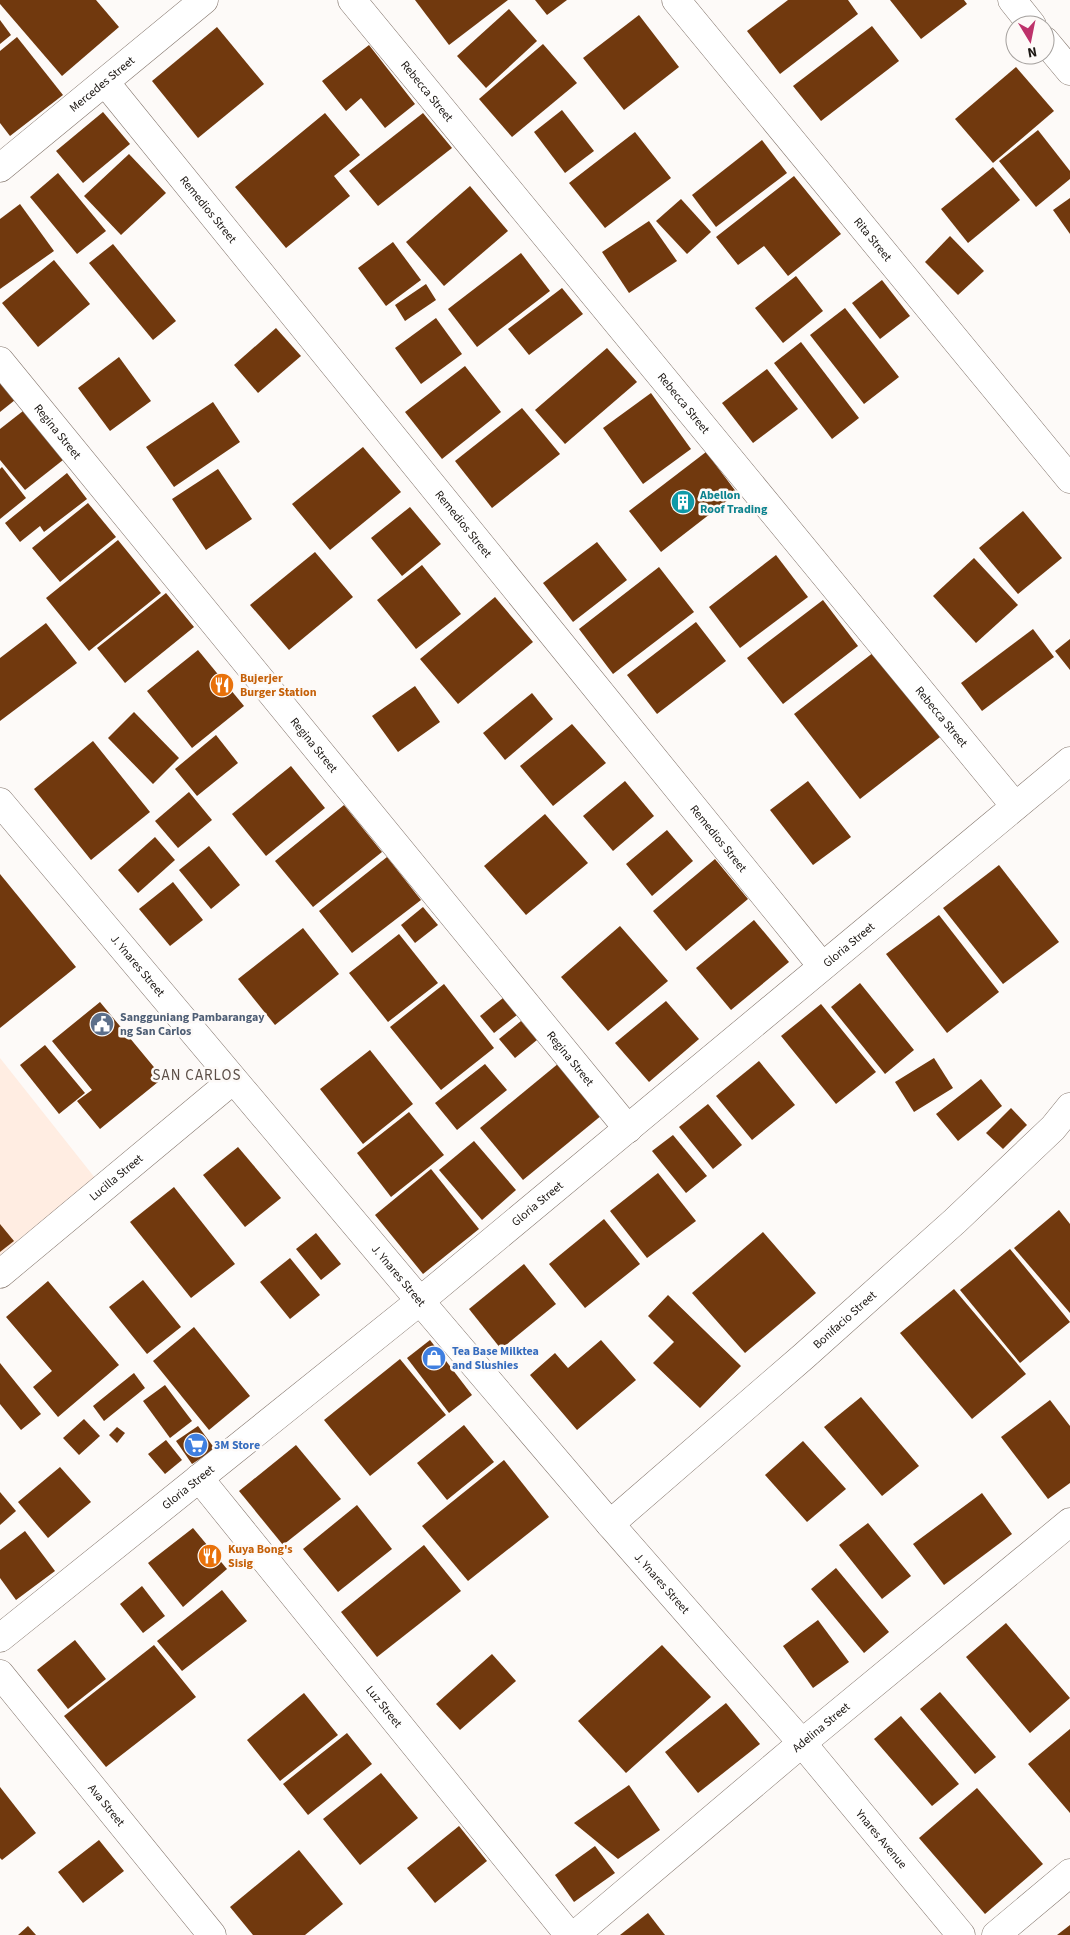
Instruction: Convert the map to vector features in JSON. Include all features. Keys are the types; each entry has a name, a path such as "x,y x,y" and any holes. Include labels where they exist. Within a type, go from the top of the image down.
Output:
{"street":[{"name":"Mercedes Street","path":"0,168 204,0"},
{"name":"Rebecca Street","path":"352,0 1015,806"},
{"name":"Rita Street","path":"676,0 1070,479"},
{"path":"1012,0 1024,15"},
{"path":"1055,53 1070,72"},
{"name":"Remedios Street","path":"105,82 822,966"},
{"name":"Regina Street","path":"0,361 628,1129"},
{"name":"Gloria Street","path":"0,1638 420,1301 1070,761"},
{"name":"J. Ynares Street","path":"0,802 420,1301 610,1524 802,1744"},
{"name":"Lucilla Street","path":"0,1274 233,1080"},
{"name":"Bonifacio Street","path":"610,1524 796,1363 955,1221 1053,1128 1070,1107"},
{"name":"Luz Street","path":"199,1478 569,1935"},
{"name":"Adelina Street","path":"574,1935 1070,1522"},
{"name":"Ava Street","path":"0,1674 212,1935"},
{"name":"Ynares Avenue","path":"802,1744 961,1935"},
{"path":"996,1935 1070,1874"}],"shaded area":[{"path":"0,1058 95,1178 0,1255"}],"building":[{"path":"0,0 96,0 119,27 62,76 0,4"},
{"path":"415,0 508,0 449,45"},
{"path":"535,0 567,0 547,15"},
{"path":"788,0 848,0 858,14 780,74 747,31"},
{"path":"890,0 964,0 967,4 921,39"},
{"path":"509,9 537,41 486,88 457,56"},
{"path":"639,15 679,67 624,110 583,58"},
{"path":"0,20 11,35 0,44"},
{"path":"872,26 899,61 821,121 793,86"},
{"path":"217,27 264,84 198,138 152,81"},
{"path":"17,37 63,95 10,136 0,123 0,51"},
{"path":"543,44 577,83 512,137 479,99"},
{"path":"369,45 415,104 385,128 361,98 346,111 322,81"},
{"path":"1016,67 1054,111 993,163 955,119"},
{"path":"562,110 594,151 565,173 534,132"},
{"path":"103,112 130,144 83,183 56,151"},
{"path":"325,113 360,155 334,176 350,196 286,248 235,187"},
{"path":"423,113 452,148 378,206 349,171"},
{"path":"1038,130 1070,171 1070,179 1036,207 999,161"},
{"path":"635,132 671,178 605,228 569,183"},
{"path":"762,140 787,173 716,227 692,195"},
{"path":"129,154 166,193 121,235 84,196"},
{"path":"993,167 1020,200 968,243 941,209"},
{"path":"58,173 106,231 77,254 30,197"},
{"path":"794,176 841,234 788,276 764,246 738,265 716,237"},
{"path":"470,186 508,231 444,286 406,242"},
{"path":"1070,198 1070,234 1053,210"},
{"path":"681,199 711,232 687,254 656,221"},
{"path":"20,204 54,251 0,289 0,219"},
{"path":"649,221 677,261 629,293 602,252"},
{"path":"950,236 984,271 958,295 925,262"},
{"path":"393,242 421,280 386,306 358,268"},
{"path":"113,244 176,321 153,340 89,263"},
{"path":"521,253 550,291 477,347 448,309"},
{"path":"54,260 90,304 38,347 2,303"},
{"path":"796,276 823,311 783,343 755,308"},
{"path":"882,280 910,316 880,339 852,303"},
{"path":"426,284 436,300 405,321 395,305"},
{"path":"562,288 583,314 529,355 508,329"},
{"path":"845,308 899,377 864,404 810,335"},
{"path":"436,318 462,354 421,384 395,348"},
{"path":"276,328 301,356 258,393 234,365"},
{"path":"801,342 859,418 832,439 774,363"},
{"path":"607,348 637,382 565,444 535,410"},
{"path":"119,357 151,401 110,431 78,388"},
{"path":"465,366 501,412 442,459 405,412"},
{"path":"767,369 798,409 753,443 722,403"},
{"path":"0,382 15,400 0,412"},
{"path":"651,393 691,449 643,484 603,428"},
{"path":"213,402 240,442 174,487 146,447"},
{"path":"522,408 560,454 492,508 455,461"},
{"path":"23,411 63,460 25,490 0,460 0,429"},
{"path":"363,447 401,492 330,550 292,504"},
{"name":"Abellon Roof Trading","path":"706,452 737,493 661,552 629,511"},
{"path":"2,467 26,498 0,519 0,469"},
{"path":"218,469 252,519 206,550 172,499"},
{"path":"67,473 87,499 44,532 40,526 20,542 5,523"},
{"path":"88,503 116,537 60,582 32,548"},
{"path":"410,507 441,544 402,576 371,538"},
{"path":"1023,511 1062,558 1018,594 979,548"},
{"path":"118,540 161,593 89,651 46,598"},
{"path":"597,542 627,580 573,622 543,583"},
{"path":"315,552 353,597 289,650 250,605"},
{"path":"776,555 808,597 740,648 709,607"},
{"path":"974,558 1018,605 976,643 933,596"},
{"path":"422,565 461,614 416,649 377,600"},
{"path":"659,567 694,612 613,674 579,629"},
{"path":"166,593 194,627 125,683 97,648"},
{"path":"495,597 533,642 458,704 420,659"},
{"path":"823,600 858,646 783,704 747,658"},
{"path":"696,622 726,661 657,714 627,675"},
{"path":"46,623 77,663 0,721 0,658"},
{"path":"1033,629 1054,657 982,711 961,683"},
{"path":"1070,639 1070,670 1055,651"},
{"path":"878,649 944,734 860,799 794,714"},
{"path":"198,650 244,706 192,748 147,691"},
{"path":"415,686 440,722 398,752 372,716"},
{"path":"532,693 553,719 505,760 483,733"},
{"path":"134,712 179,758 153,784 108,738"},
{"path":"572,724 606,763 553,806 520,766"},
{"path":"216,735 238,763 197,796 175,769"},
{"path":"93,741 150,812 91,860 34,789"},
{"path":"291,766 325,808 266,856 232,814"},
{"path":"625,781 654,816 613,851 583,816"},
{"path":"808,781 851,837 813,865 770,810"},
{"path":"189,792 212,820 178,848 155,821"},
{"path":"344,805 382,852 313,907 275,861"},
{"path":"545,814 588,863 526,915 484,866"},
{"path":"667,830 693,861 652,896 626,864"},
{"path":"155,837 175,860 138,893 118,870"},
{"path":"209,846 240,885 211,909 179,870"},
{"path":"387,857 421,900 352,953 319,911"},
{"path":"715,859 748,899 686,951 653,911"},
{"path":"999,865 1059,942 1003,984 943,908"},
{"path":"0,874 76,967 0,1028"},
{"path":"173,882 203,920 170,946 139,909"},
{"path":"423,907 438,925 415,943 401,925"},
{"path":"939,915 999,992 947,1033 886,954"},
{"path":"754,920 789,962 731,1010 696,968"},
{"path":"620,926 668,981 608,1031 561,977"},
{"path":"303,928 339,974 275,1025 238,979"},
{"path":"399,934 438,983 388,1022 349,973"},
{"path":"860,983 914,1050 885,1074 831,1007"},
{"path":"444,984 494,1048 441,1090 390,1027"},
{"path":"503,998 517,1015 494,1033 480,1016"},
{"path":"666,1001 699,1039 649,1082 615,1043"},
{"path":"100,1002 163,1078 100,1129 77,1101 92,1090 52,1041"},
{"path":"821,1004 876,1072 836,1104 781,1036"},
{"path":"521,1021 537,1040 515,1058 499,1039"},
{"path":"45,1045 85,1093 59,1114 20,1065"},
{"path":"370,1050 413,1104 363,1144 320,1089"},
{"path":"934,1058 953,1088 914,1112 895,1082"},
{"path":"759,1061 795,1105 752,1140 716,1096"},
{"path":"559,1063 602,1115 523,1180 480,1128"},
{"path":"485,1064 507,1090 457,1130 435,1103"},
{"path":"981,1079 1002,1106 958,1141 936,1114"},
{"path":"708,1104 742,1145 713,1169 679,1127"},
{"path":"1011,1108 1027,1125 1003,1149 986,1133"},
{"path":"409,1112 444,1155 391,1197 357,1153"},
{"path":"673,1135 707,1176 686,1193 652,1151"},
{"path":"474,1141 516,1190 482,1220 439,1170"},
{"path":"238,1147 281,1198 245,1227 203,1175"},
{"path":"431,1169 479,1229 423,1274 375,1215"},
{"path":"658,1173 696,1221 647,1258 610,1211"},
{"path":"174,1187 235,1264 191,1298 130,1222"},
{"path":"1059,1210 1070,1224 1070,1313 1014,1248"},
{"path":"604,1219 640,1264 585,1308 549,1264"},
{"path":"0,1224 14,1241 0,1252"},
{"path":"763,1232 816,1293 745,1353 692,1293"},
{"path":"316,1233 341,1264 321,1280 296,1249"},
{"path":"1010,1249 1070,1322 1020,1363 960,1290"},
{"path":"290,1258 320,1295 290,1319 260,1282"},
{"path":"524,1264 556,1304 501,1349 469,1309"},
{"path":"143,1280 181,1327 147,1354 109,1307"},
{"path":"48,1281 119,1365 58,1417 33,1387 52,1371 6,1317"},
{"path":"954,1289 1026,1374 972,1419 900,1333"},
{"path":"668,1295 741,1366 700,1408 653,1363 674,1342 648,1316"},
{"path":"194,1327 250,1396 209,1430 153,1361"},
{"path":"430,1340 472,1395 449,1413 407,1358"},
{"path":"601,1340 636,1380 577,1430 530,1375 555,1353 568,1368"},
{"path":"400,1359 446,1415 370,1476 324,1420"},
{"path":"0,1363 41,1414 21,1430 0,1404"},
{"path":"134,1373 145,1388 104,1421 93,1406"},
{"path":"165,1385 192,1421 170,1438 143,1401"},
{"path":"861,1397 919,1466 882,1496 824,1427"},
{"path":"1050,1400 1070,1426 1070,1483 1048,1499 1001,1437"},
{"path":"84,1419 100,1436 79,1455 63,1438"},
{"path":"464,1425 494,1462 447,1500 417,1463"},
{"name":"3M Store","path":"198,1426 215,1449 192,1464 176,1441"},
{"path":"117,1427 125,1433 117,1443 109,1435"},
{"path":"166,1440 182,1460 165,1474 148,1454"},
{"path":"803,1441 846,1489 807,1522 765,1475"},
{"path":"296,1445 341,1499 283,1545 239,1491"},
{"path":"504,1460 549,1517 468,1581 422,1526"},
{"path":"60,1467 91,1502 48,1538 18,1502"},
{"path":"0,1492 16,1511 0,1525"},
{"path":"982,1493 1012,1534 944,1585 913,1544"},
{"path":"357,1505 392,1549 338,1592 303,1549"},
{"path":"868,1523 911,1576 882,1599 839,1545"},
{"path":"193,1528 227,1569 183,1607 148,1563"},
{"path":"25,1531 55,1571 16,1600 0,1578 0,1550"},
{"path":"424,1545 461,1591 377,1657 341,1612"},
{"path":"836,1568 889,1632 864,1653 811,1589"},
{"path":"142,1586 165,1616 143,1633 120,1604"},
{"path":"222,1590 247,1621 182,1671 157,1641"},
{"path":"818,1620 849,1662 813,1688 783,1646"},
{"path":"1006,1623 1070,1698 1030,1733 966,1657"},
{"path":"75,1640 106,1679 68,1709 37,1670"},
{"path":"154,1645 196,1697 106,1767 64,1716"},
{"path":"662,1645 711,1697 626,1773 578,1721"},
{"path":"492,1654 516,1681 460,1730 436,1704"},
{"path":"940,1692 996,1757 975,1774 920,1709"},
{"path":"304,1693 338,1735 280,1781 247,1740"},
{"path":"726,1703 760,1744 698,1793 665,1752"},
{"path":"901,1716 959,1784 932,1806 874,1739"},
{"path":"1070,1729 1070,1813 1028,1764"},
{"path":"347,1733 372,1764 308,1815 283,1784"},
{"path":"381,1773 418,1818 360,1865 323,1819"},
{"path":"629,1785 660,1830 618,1859 574,1823"},
{"path":"0,1787 36,1833 2,1860 0,1858"},
{"path":"977,1788 1043,1864 985,1914 919,1838"},
{"path":"459,1826 487,1861 435,1903 407,1868"},
{"path":"99,1840 124,1871 83,1903 58,1872"},
{"path":"595,1846 615,1873 574,1902 555,1875"},
{"path":"299,1850 343,1904 305,1935 253,1935 230,1907"},
{"path":"648,1913 665,1935 620,1935"},
{"path":"1070,1925 1070,1935 1057,1935"},
{"path":"28,1926 36,1935 18,1935"}],"place":[{"name":"Abellon Roof Trading","path":"683,502"},
{"name":"Bujerjer Burger Station","path":"222,685"},
{"name":"Sangguniang Pambarangay ng San Carlos","path":"102,1024"},
{"name":"Tea Base Milktea and Slushies","path":"434,1358"},
{"name":"3M Store","path":"196,1445"},
{"name":"Kuya Bong's Sisig","path":"210,1556"}],"district":[{"name":"SAN CARLOS","path":"197,1075"}]}
